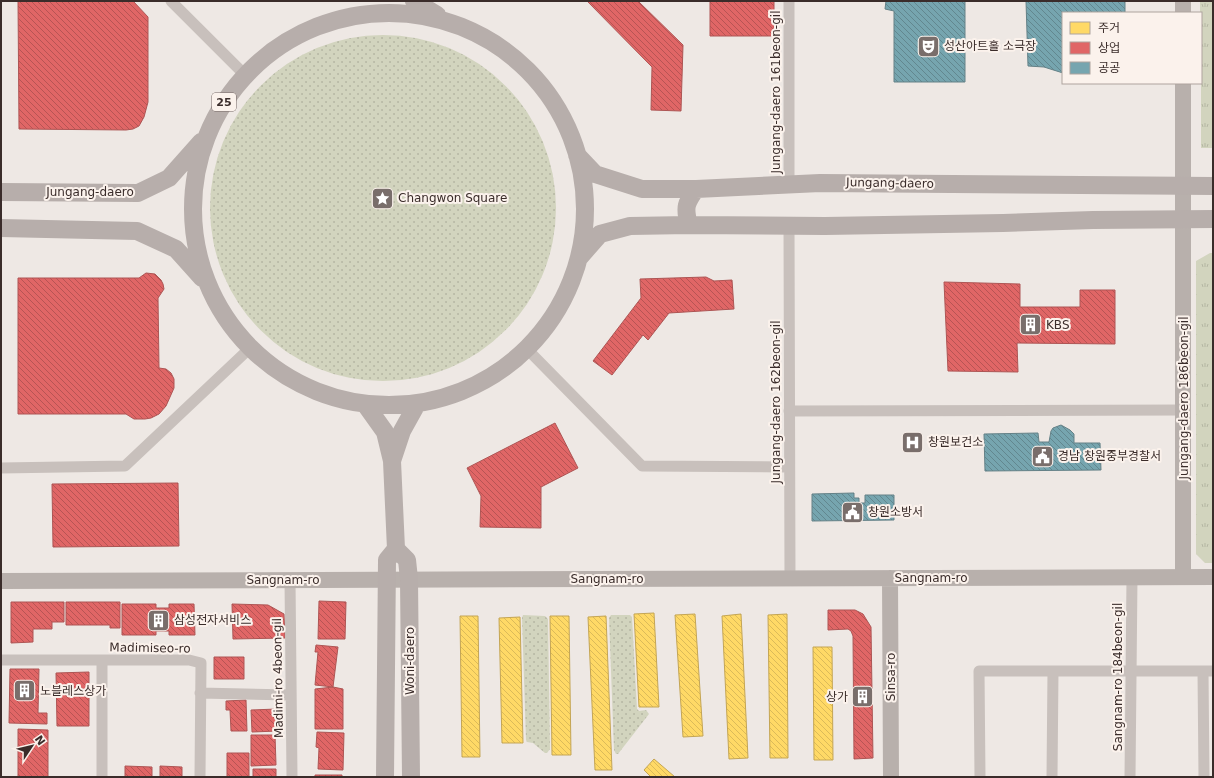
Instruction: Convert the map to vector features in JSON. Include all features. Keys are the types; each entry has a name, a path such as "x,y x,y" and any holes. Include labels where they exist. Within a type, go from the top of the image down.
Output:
{"main road":[{"path":"350,17 367,1"},
{"path":"414,1 430,12 463,28"},
{"path":"1183,1 1183,12"},
{"name":"25","path":"373,14 407,14 441,20 463,28 502,49 534,78 560,114 570,134 583,180 585,207 584,233 579,259 559,308 544,329 527,349 503,369 477,385 448,397 417,404 392,406 365,404 333,398 303,386 275,369 250,348 225,317 207,283 195,240 192,210 197,166 206,137 223,104 233,89 245,75 268,54 293,38 321,25 350,17 373,14"},
{"name":"Jungang-daero 186beon-gil","path":"1183,84 1183,577"},
{"name":"Jungang-daero","path":"1,192 138,193 169,178 206,137"},
{"name":"Jungang-daero","path":"577,155 595,174 642,189 696,189 828,183 1213,186"},
{"path":"689,225 686,206 688,200 696,189"},
{"path":"579,259 600,234 630,226 789,226 1003,223 1183,218 1213,219"},
{"path":"1,228 137,231 176,249 207,283"},
{"path":"365,404 385,432 392,461 396,549"},
{"path":"392,461 402,431 417,404"},
{"name":"Woni-daero","path":"385,777 386,580 387,560 396,549 407,560 409,579 411,777"},
{"name":"Sangnam-ro","path":"1,581 1213,577"},
{"name":"Sinsa-ro","path":"890,578 891,777"}],"street":[{"path":"171,1 245,75"},
{"name":"Jungang-daero 161beon-gil","path":"789,1 789,184"},
{"name":"Jungang-daero 162beon-gil","path":"789,226 790,578"},
{"path":"1,468 125,466 250,348"},
{"path":"527,349 642,466 789,467"},
{"path":"789,411 1184,410"},
{"name":"Sangnam-ro 184beon-gil","path":"1130,777 1132,577"},
{"name":"Madimi-ro 4beon-gil","path":"290,580 292,777"},
{"name":"Madimiseo-ro","path":"1,660 189,660 201,663 200,693"},
{"path":"102,660 102,777"},
{"path":"980,777 979,671 1208,671 1204,777"},
{"path":"1052,777 1053,671"},
{"path":"200,777 200,693 292,695"}],"green space":[{"path":"1200,1 1213,1 1213,148 1201,148 1202,12 1200,12"},
{"name":"Changwon Square","path":"383,35 417,38 433,42 465,55 493,74 517,98 536,126 549,158 553,174 556,208 553,242 549,258 536,290 517,318 493,342 465,361 433,374 417,378 383,381 349,378 333,374 301,361 273,342 249,318 230,290 217,258 213,242 210,208 213,174 217,158 230,126 249,98 273,74 301,55 333,42 349,38"},
{"path":"1210,253 1213,253 1213,563 1205,563 1196,554 1196,261"},
{"path":"523,615 545,616 548,619 550,749 547,753 526,740"},
{"path":"611,615 630,615 632,617 637,709 639,711 646,710 649,714 618,754 616,754 614,750 609,618"}],"building: 주거":[{"path":"654,613 659,707 639,707 634,614"},
{"path":"695,614 703,736 683,737 675,615"},
{"path":"741,614 748,758 729,759 722,616"},
{"path":"787,614 788,758 770,758 768,615"},
{"path":"460,616 478,616 480,757 462,757"},
{"path":"550,616 569,616 571,755 552,755"},
{"path":"606,616 612,770 595,770 588,617"},
{"path":"520,617 523,743 502,743 499,618"},
{"path":"813,647 832,647 833,760 814,760"},
{"path":"654,759 675,777 651,777 644,770"}],"building: 상업":[{"path":"18,1 133,1 148,17 148,102 144,117 139,126 126,130 19,129"},
{"path":"587,1 638,1 683,45 681,111 651,110 652,67"},
{"path":"710,1 774,1 774,36 710,36"},
{"path":"146,273 155,274 163,284 164,289 158,298 159,368 166,369 171,373 174,379 174,388 166,406 159,414 151,418 134,419 126,414 18,414 18,278 139,278"},
{"path":"706,277 714,281 732,280 734,309 669,313 648,340 643,335 612,375 593,361 641,298 640,279"},
{"name":"KBS","path":"944,282 1020,284 1020,307 1080,307 1080,290 1115,290 1115,344 1017,343 1018,372 948,371"},
{"path":"555,423 578,468 541,487 541,528 480,527 481,496 467,468"},
{"path":"178,483 179,546 53,547 52,484"},
{"path":"319,601 346,602 345,639 318,639"},
{"path":"11,602 64,602 64,622 52,622 52,629 33,629 33,642 11,643"},
{"path":"66,602 120,602 120,628 110,628 110,625 66,625"},
{"name":"삼성전자서비스","path":"122,604 156,604 156,608 169,608 169,604 194,604 195,635 169,635 169,631 156,631 156,635 122,635"},
{"path":"232,604 268,605 284,614 285,638 233,639"},
{"name":"상가","path":"828,610 855,610 863,614 871,627 873,758 854,759 853,636 851,631 848,629 828,630"},
{"path":"316,645 338,647 333,687 315,685 318,652 315,652"},
{"path":"214,657 244,657 244,679 214,679"},
{"name":"노블레스상가","path":"10,669 39,669 38,713 47,713 47,724 9,723"},
{"path":"89,672 89,726 57,726 56,673"},
{"path":"333,687 343,689 343,729 315,729 315,689"},
{"path":"246,700 247,731 231,731 230,710 226,710 226,701"},
{"path":"277,709 278,731 252,732 251,710"},
{"path":"18,729 48,730 48,777 18,777"},
{"path":"317,732 344,733 343,770 318,769 319,748 316,747"},
{"path":"251,735 275,735 276,765 251,766"},
{"path":"227,753 249,753 249,777 227,777"},
{"path":"125,766 152,767 152,777 125,777"},
{"path":"160,766 182,767 182,777 160,777"},
{"path":"253,769 276,769 276,777 253,777"},
{"path":"315,775 342,775 342,777 315,777"}],"building: 공공":[{"name":"성산아트홀 소극장","path":"886,1 965,1 965,82 894,82 894,11 885,9"},
{"path":"1026,1 1125,1 1125,12 1062,12 1062,73 1044,67 1028,66"},
{"name":"경남 창원중부경찰서","path":"1061,425 1074,434 1074,443 1100,443 1101,470 985,471 984,434 1038,433 1039,442 1049,442 1053,428"},
{"name":"창원소방서","path":"854,493 854,498 859,498 859,503 865,503 865,495 894,495 894,520 812,521 812,494"}],"place":[{"name":"성산아트홀 소극장","path":"929,46"},
{"name":"Changwon Square","path":"383,198"},
{"name":"KBS","path":"1031,325"},
{"name":"창원보건소","path":"912,442"},
{"name":"경남 창원중부경찰서","path":"1043,456"},
{"name":"창원소방서","path":"853,512"},
{"name":"삼성전자서비스","path":"158,620"},
{"name":"노블레스상가","path":"24,691"},
{"name":"상가","path":"863,697"}]}
